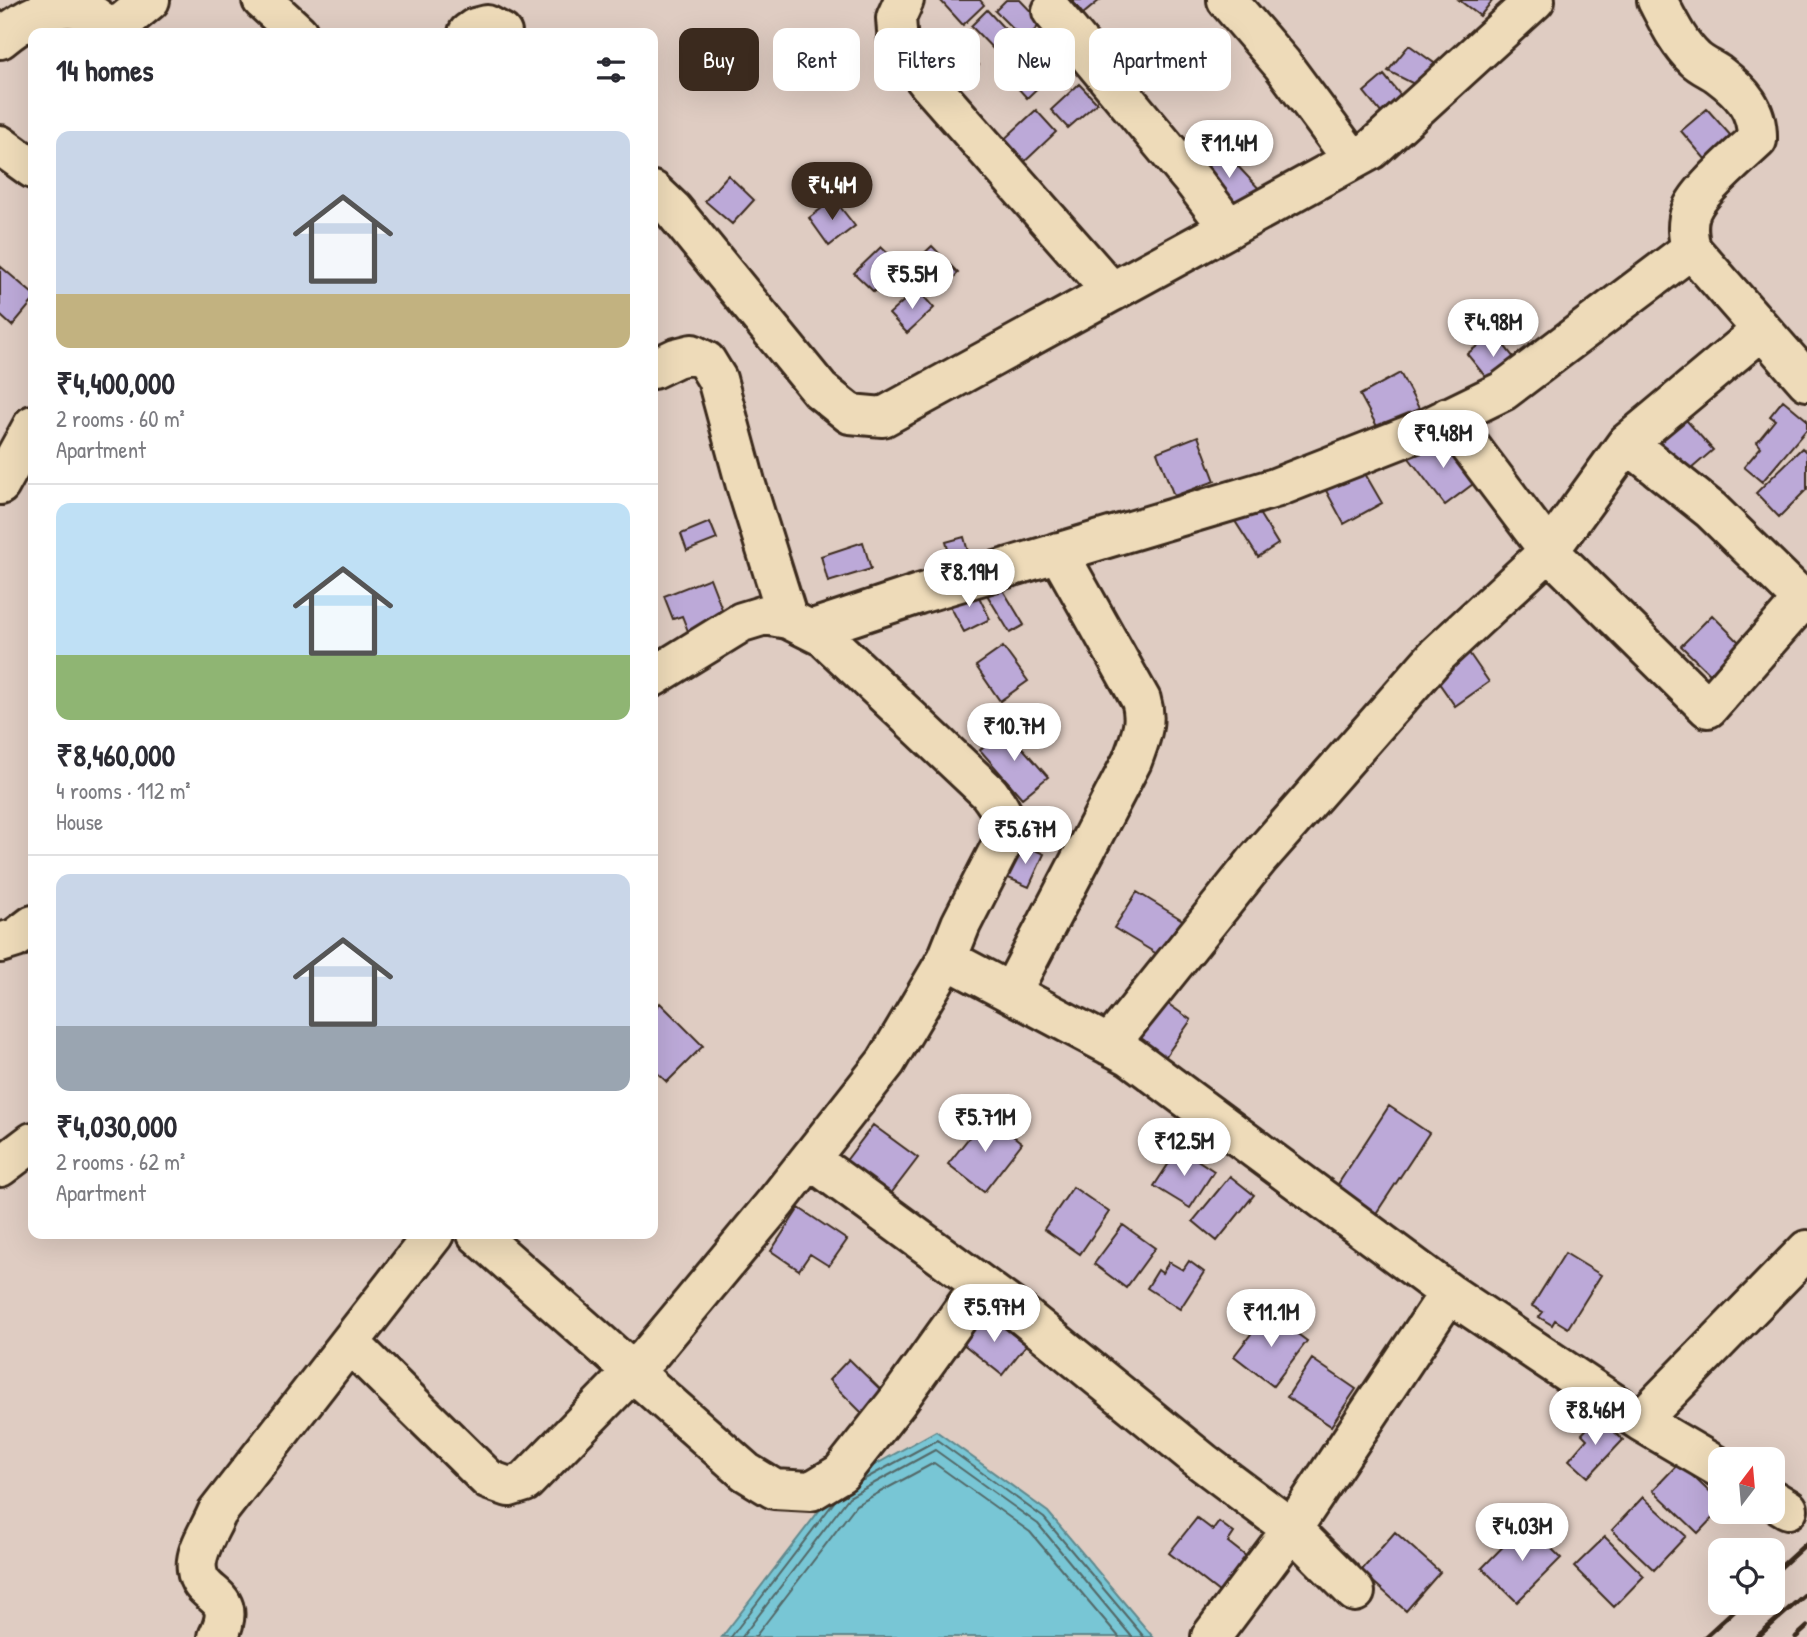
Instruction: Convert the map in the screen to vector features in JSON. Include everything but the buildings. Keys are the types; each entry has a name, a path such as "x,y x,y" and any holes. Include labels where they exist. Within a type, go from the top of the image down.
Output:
{"street":[{"path":"115,28 150,0"},
{"path":"262,0 293,28"},
{"path":"904,0 896,18 898,44 930,85 1112,292"},
{"path":"1227,0 1282,64 1353,160"},
{"path":"1657,0 1676,36 1695,60 1726,81 1750,105 1757,123 1756,140 1706,190 1691,209 1687,231 1691,249 1807,381"},
{"path":"658,196 673,210 820,390 850,414 883,417 1371,150 1532,1"},
{"path":"0,39 40,10 66,5 84,9 107,28"},
{"path":"1052,11 1195,183 1228,228"},
{"path":"799,625 919,594 1275,488 1448,417 1503,391 1691,249"},
{"path":"1109,1045 1258,859 1437,655 1549,551 1627,443 1762,330"},
{"path":"658,367 692,354 706,361 717,379 745,482 799,625"},
{"path":"1448,417 1549,551 1708,708 1805,598 1711,510 1627,443"},
{"path":"0,485 28,434"},
{"path":"1011,993 1132,761 1144,729 1145,714 1141,700 1058,552"},
{"path":"350,1343 489,1480 509,1488 525,1482 658,1345 886,1062 947,959 961,924 1002,844 1007,830 1005,815 989,793 824,637 799,625 765,615 742,622 658,674"},
{"path":"0,943 16,938 28,929"},
{"path":"947,959 1130,1056 1448,1293 1640,1420 1708,1461"},
{"path":"0,1167 28,1146"},
{"path":"810,1159 1025,1317 1204,1463 1292,1529 1355,1592"},
{"path":"218,1637 226,1614 223,1605 200,1579 197,1570 199,1553 217,1513 430,1239"},
{"path":"483,1239 746,1472 774,1489 811,1491 841,1473 897,1402 981,1285"},
{"path":"1640,1420 1807,1250"},
{"path":"1211,1637 1292,1529 1448,1293"}],"water":[{"path":"936,1431 1048,1512 1153,1637 722,1637 839,1485"}],"railway":[{"path":"1785,1563 1807,1543"},
{"path":"1757,1637 1807,1593"},
{"path":"1705,1637 1729,1615"},
{"path":"1796,1637 1807,1627"}]}
